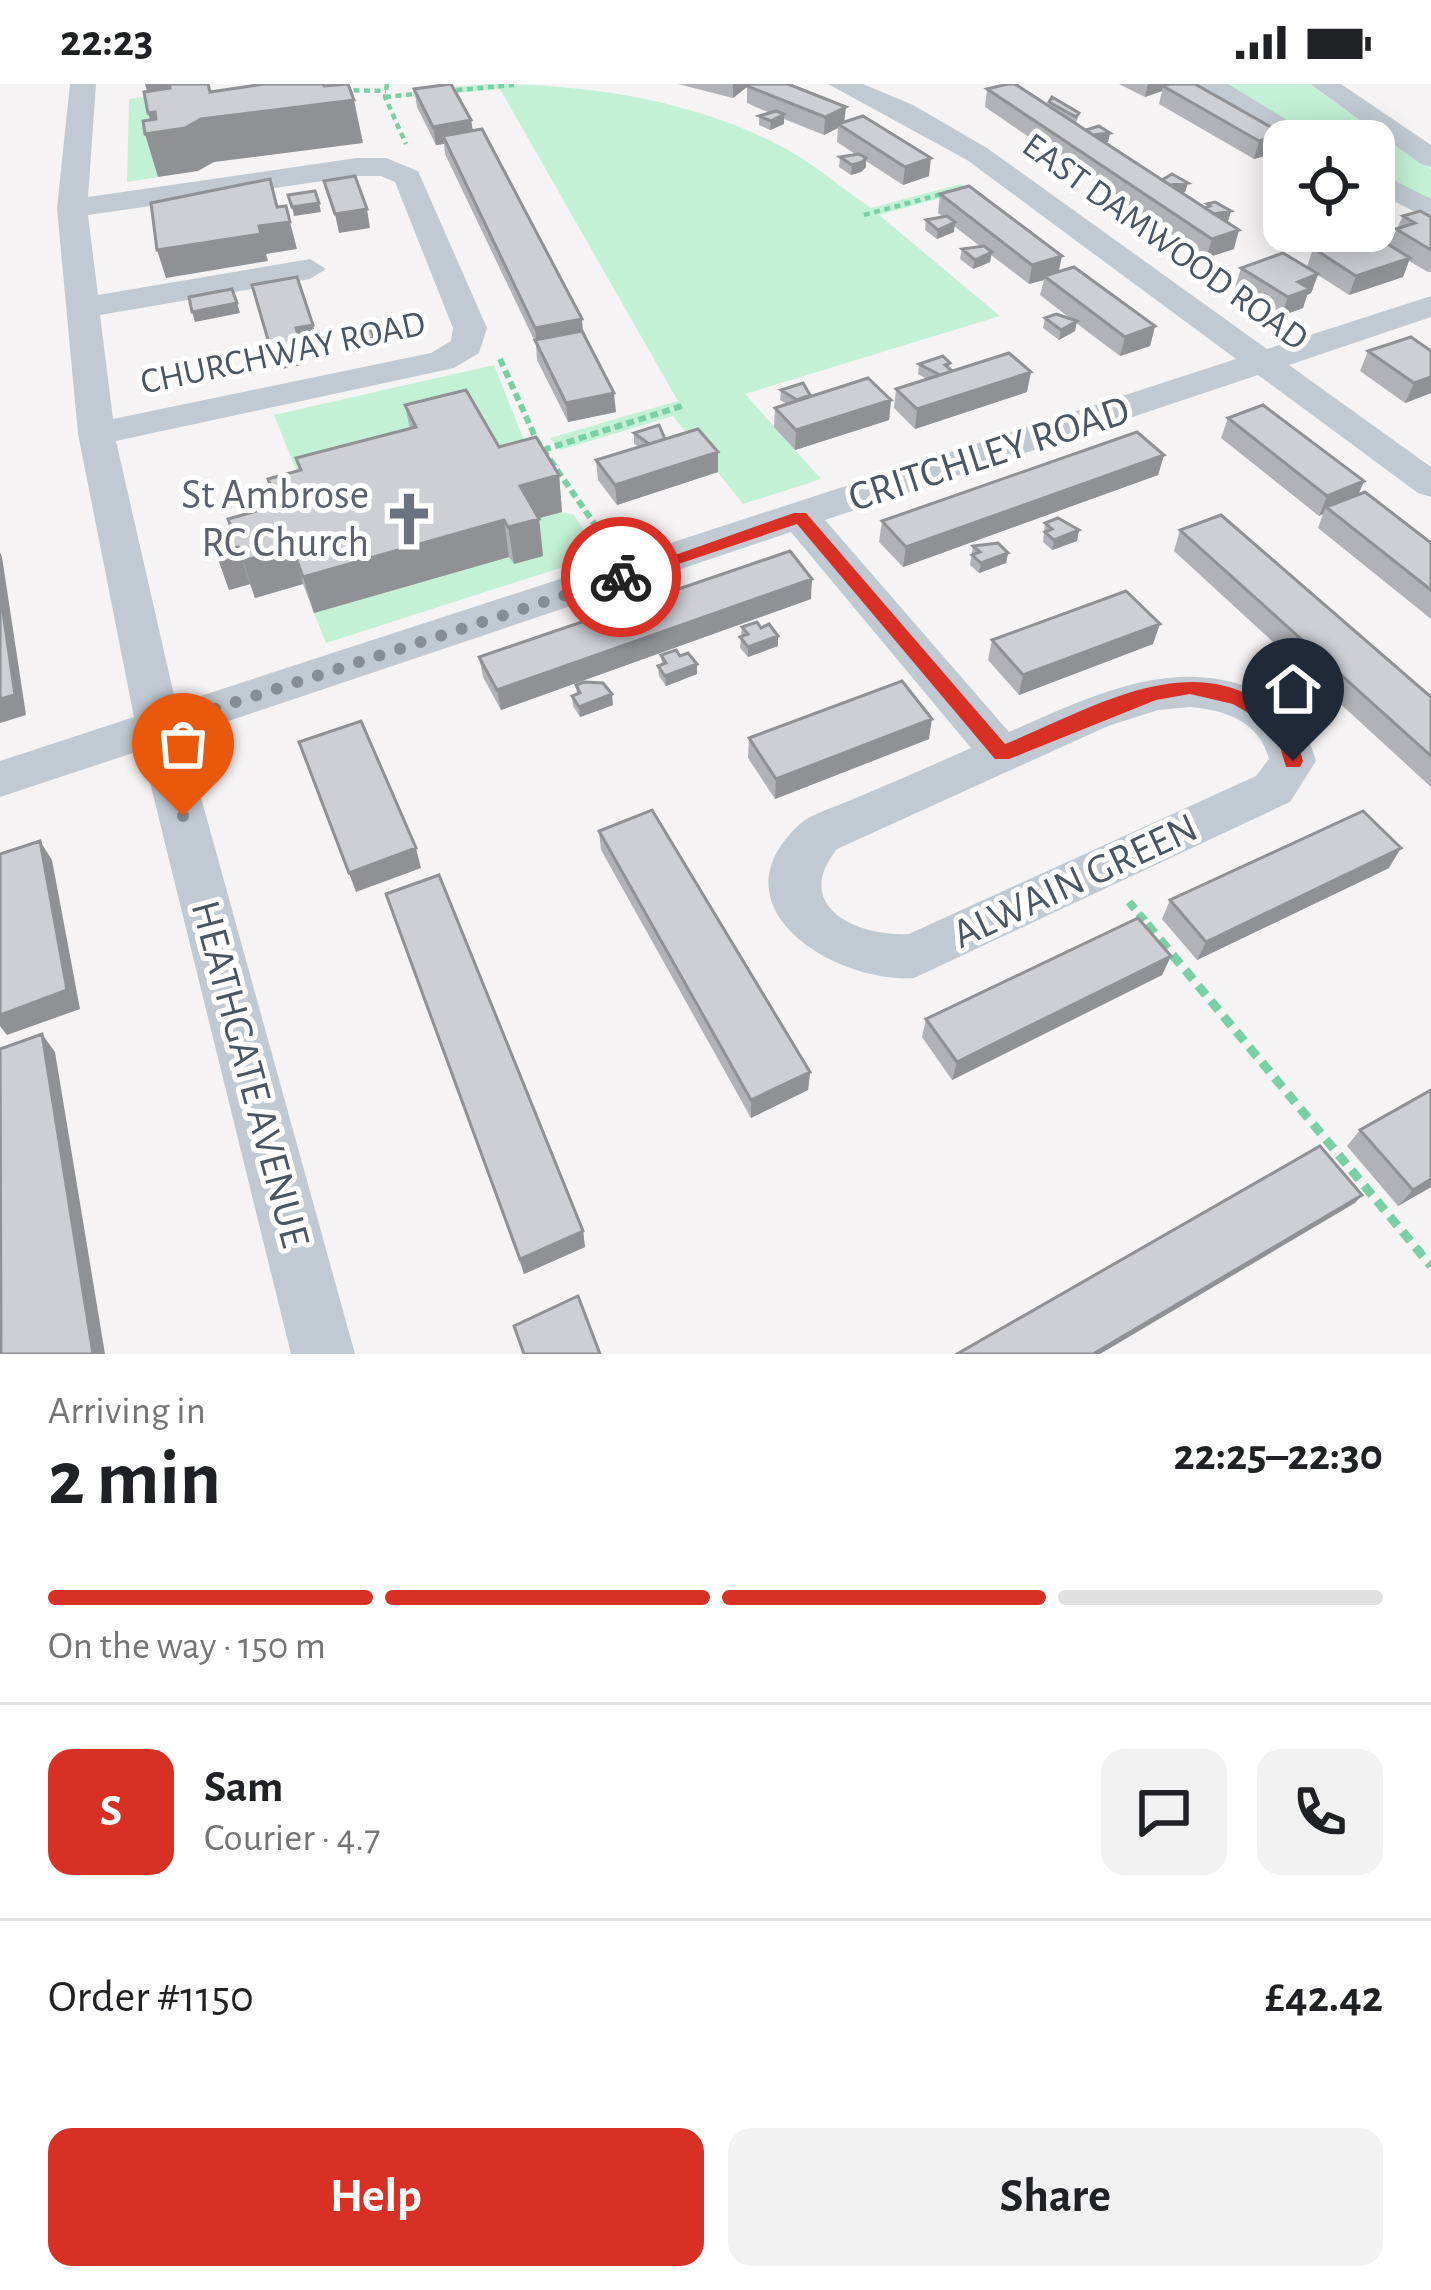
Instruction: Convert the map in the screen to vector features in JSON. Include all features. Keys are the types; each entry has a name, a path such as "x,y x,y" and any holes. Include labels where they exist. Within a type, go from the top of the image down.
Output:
{"street":[{"name":"HEATHGATE AVENUE","path":"83,84 72,208 96,434 159,727 322,1354"},
{"name":"EAST DAMWOOD ROAD","path":"842,84 903,111 1008,176 1431,484"},
{"path":"1209,84 1272,120"},
{"path":"1323,84 1431,158"},
{"path":"72,208 357,167 386,167 408,177"},
{"name":"CHURCHWAY ROAD","path":"96,434 442,361 467,346 470,328 408,177"},
{"path":"1395,190 1431,211"},
{"path":"82,308 310,269"},
{"name":"CRITCHLEY ROAD","path":"0,779 1431,306"},
{"path":"800,517 1002,754"},
{"name":"ALWAIN GREEN","path":"1190,687 1238,698 1269,716 1288,738 1293,761 1274,789 914,956 880,958 844,946 810,920 793,894 796,864 820,835 1002,754 1153,694 1190,687"}],"path":[{"path":"326,93 514,85"},
{"path":"386,91 406,141 408,177"},
{"path":"864,215 1008,176"},
{"path":"470,328 496,351 543,450 630,574"},
{"path":"543,450 686,405"},
{"path":"1101,869 1431,1266"}],"green space":[{"path":"488,84 607,92 723,121 795,154 871,208 961,184 969,190 879,215 1000,316 745,394 821,479 743,504 673,416 560,450 550,438 678,401 500,89 413,97 413,91"},
{"path":"1222,84 1309,84 1361,120 1286,120"},
{"path":"175,93 158,177 127,182 129,99"},
{"path":"1395,144 1431,169 1431,203 1395,182"},
{"path":"494,365 523,438 543,468 306,495 274,415"},
{"path":"562,512 574,515 601,555 326,643 314,613 509,557 514,564 542,556 525,522"}],"building":[{"path":"169,84 208,84 210,92 264,84 348,84 354,100 201,119 185,128 145,134 143,121 156,119 155,112 148,113 144,92 170,88"},
{"path":"451,84 471,120 433,127 414,89"},
{"path":"788,84 846,107 825,117 747,86"},
{"path":"1015,84 1239,230 1212,239 987,89"},
{"path":"1195,84 1263,123 1263,140 1259,141 1163,86"},
{"path":"1052,97 1079,113 1076,117 1049,102"},
{"path":"776,111 784,114 771,121 759,116"},
{"path":"863,116 931,158 905,167 838,124"},
{"path":"1099,126 1110,133 1093,135 1086,130"},
{"path":"482,129 582,319 535,328 443,136"},
{"path":"859,154 866,158 852,165 840,157"},
{"path":"1172,174 1188,183 1170,185 1162,180"},
{"path":"355,176 367,209 335,214 324,181"},
{"path":"270,179 277,207 286,206 290,222 259,226 261,234 157,250 151,203"},
{"path":"969,186 1062,256 1032,265 940,194"},
{"path":"315,191 319,203 292,207 288,195"},
{"path":"1215,202 1231,211 1214,214 1205,208"},
{"path":"1420,211 1431,217 1431,250 1396,229 1415,223 1403,216"},
{"path":"947,216 955,222 938,230 926,220"},
{"path":"984,246 992,252 975,260 962,249"},
{"path":"1395,249 1410,258 1356,276 1319,252"},
{"path":"1283,253 1318,274 1298,282 1310,289 1288,297 1241,268"},
{"path":"1074,267 1155,326 1125,337 1044,276"},
{"path":"297,277 313,325 296,328 301,344 271,350 252,285"},
{"path":"232,289 237,303 192,312 189,297"},
{"path":"1056,314 1077,321 1061,330 1045,318"},
{"path":"368,323 374,338 345,343 340,329"},
{"path":"582,331 614,393 566,403 535,340"},
{"path":"1411,337 1431,351 1431,377 1414,383 1368,351"},
{"path":"1009,353 1031,372 917,409 896,389"},
{"path":"943,356 952,371 940,375 919,364"},
{"path":"868,378 891,400 796,430 775,408"},
{"path":"803,383 810,395 797,400 781,390"},
{"name":"St Ambrose RC Church","path":"466,390 499,447 536,437 559,475 520,486 539,519 508,527 504,520 303,577 292,547 243,561 238,547 216,553 212,537 233,532 228,519 278,505 268,479 301,470 296,458 416,427 405,405"},
{"path":"1263,405 1364,481 1327,496 1228,418"},
{"path":"659,425 665,439 649,444 634,433"},
{"path":"698,429 718,452 615,485 596,460"},
{"path":"1137,432 1164,455 906,547 882,521"},
{"path":"1365,492 1431,543 1431,590 1326,507"},
{"path":"1221,515 1431,697 1431,756 1180,530"},
{"path":"1058,518 1079,530 1054,540 1045,532 1052,529 1045,523"},
{"path":"998,543 1008,553 981,563 972,555 980,552 973,546"},
{"path":"790,551 812,579 497,690 479,657"},
{"path":"0,591 15,695 0,699"},
{"path":"1126,591 1160,624 1023,675 992,640"},
{"path":"757,622 761,628 769,624 778,636 748,647 740,637 748,634 742,627"},
{"path":"676,650 680,656 688,653 697,664 665,676 658,666 666,663 661,655"},
{"path":"902,681 932,719 776,779 749,738"},
{"path":"603,683 612,694 579,707 572,696 580,693 576,685"},
{"path":"361,721 416,848 349,873 299,742"},
{"path":"652,810 810,1072 751,1100 599,831"},
{"path":"1363,811 1401,848 1206,942 1170,900"},
{"path":"40,841 67,990 0,1015 0,854"},
{"path":"439,875 583,1231 520,1259 386,894"},
{"path":"1138,918 1171,956 957,1062 926,1019"},
{"path":"42,1034 93,1354 1,1354 0,1049"},
{"path":"1431,1090 1431,1179 1413,1190 1360,1130"},
{"path":"1320,1146 1362,1195 1093,1354 957,1354"},
{"path":"578,1296 600,1354 524,1354 514,1326"}],"way so far":[{"path":"183,816 159,727 621,577"}],"place":[{"name":"St Ambrose RC Church","path":"409,519"}],"route":[{"path":"621,577 800,517 1002,754 1153,694 1190,687 1238,698 1269,716 1288,738 1293,761"}]}
